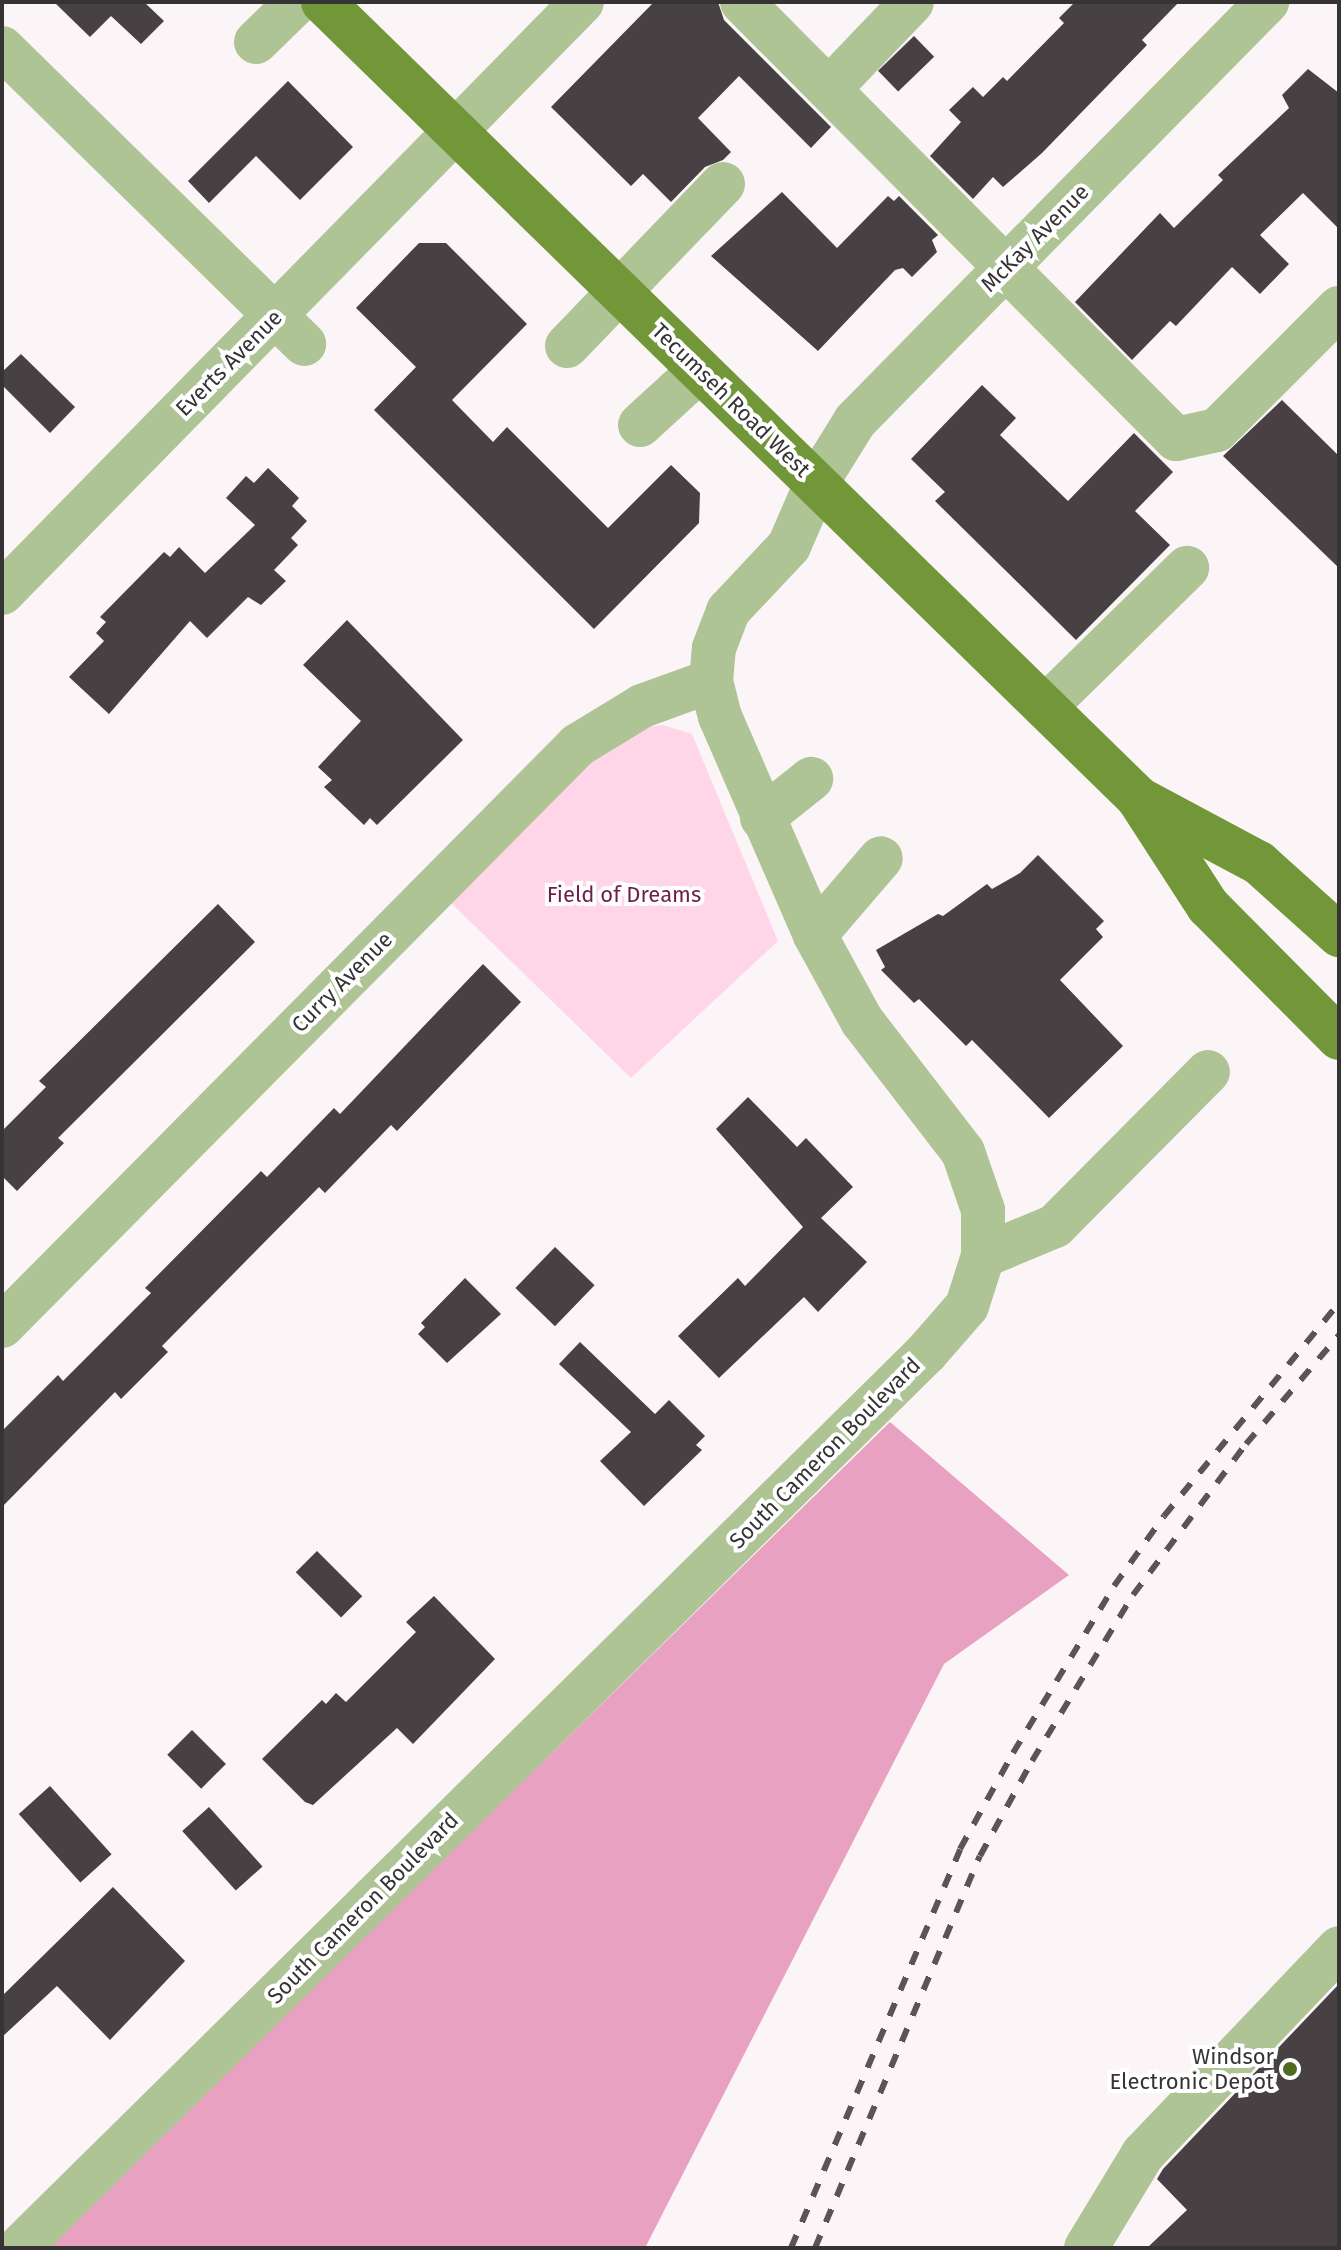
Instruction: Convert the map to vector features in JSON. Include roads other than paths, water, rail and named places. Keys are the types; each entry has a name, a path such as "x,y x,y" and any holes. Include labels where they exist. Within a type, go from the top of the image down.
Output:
{"main road":[{"name":"Tecumseh Road West","path":"323,2 1138,798 1208,906 1339,1038"},
{"name":"Tecumseh Road West","path":"1138,798 1259,863 1339,935"}],"street":[{"path":"256,42 297,2"},
{"path":"456,132 582,2"},
{"path":"742,2 1176,439 1217,430 1339,308"},
{"path":"829,89 912,2"},
{"name":"McKay Avenue","path":"816,484 855,421 1267,2"},
{"path":"2,48 290,330"},
{"name":"Everts Avenue","path":"2,593 290,330 456,132"},
{"path":"567,346 723,184"},
{"path":"640,425 700,370"},
{"name":"South Cameron Boulevard","path":"19,2248 926,1353 967,1306 983,1256 983,1210 963,1152 862,1021 815,935 762,818 711,681 714,648 728,611 789,546 816,484"},
{"path":"1045,707 1187,568"},
{"name":"Curry Avenue","path":"2,1326 578,745 642,706 711,681"},
{"path":"762,818 811,779"},
{"path":"815,935 881,858"},
{"path":"983,1256 1055,1226 1208,1072"},
{"path":"1086,2248 1143,2154 1339,1948"}],"railway":[{"path":"791,2248 960,1849 1013,1753 1114,1586 1164,1516 1339,1303"},
{"path":"815,2248 980,1856 1032,1761 1133,1595 1246,1444 1339,1335"}],"place":[{"name":"Windsor Electronic Depot","path":"1290,2069"}],"park label":[{"name":"Field of Dreams","path":"624,895"}]}
